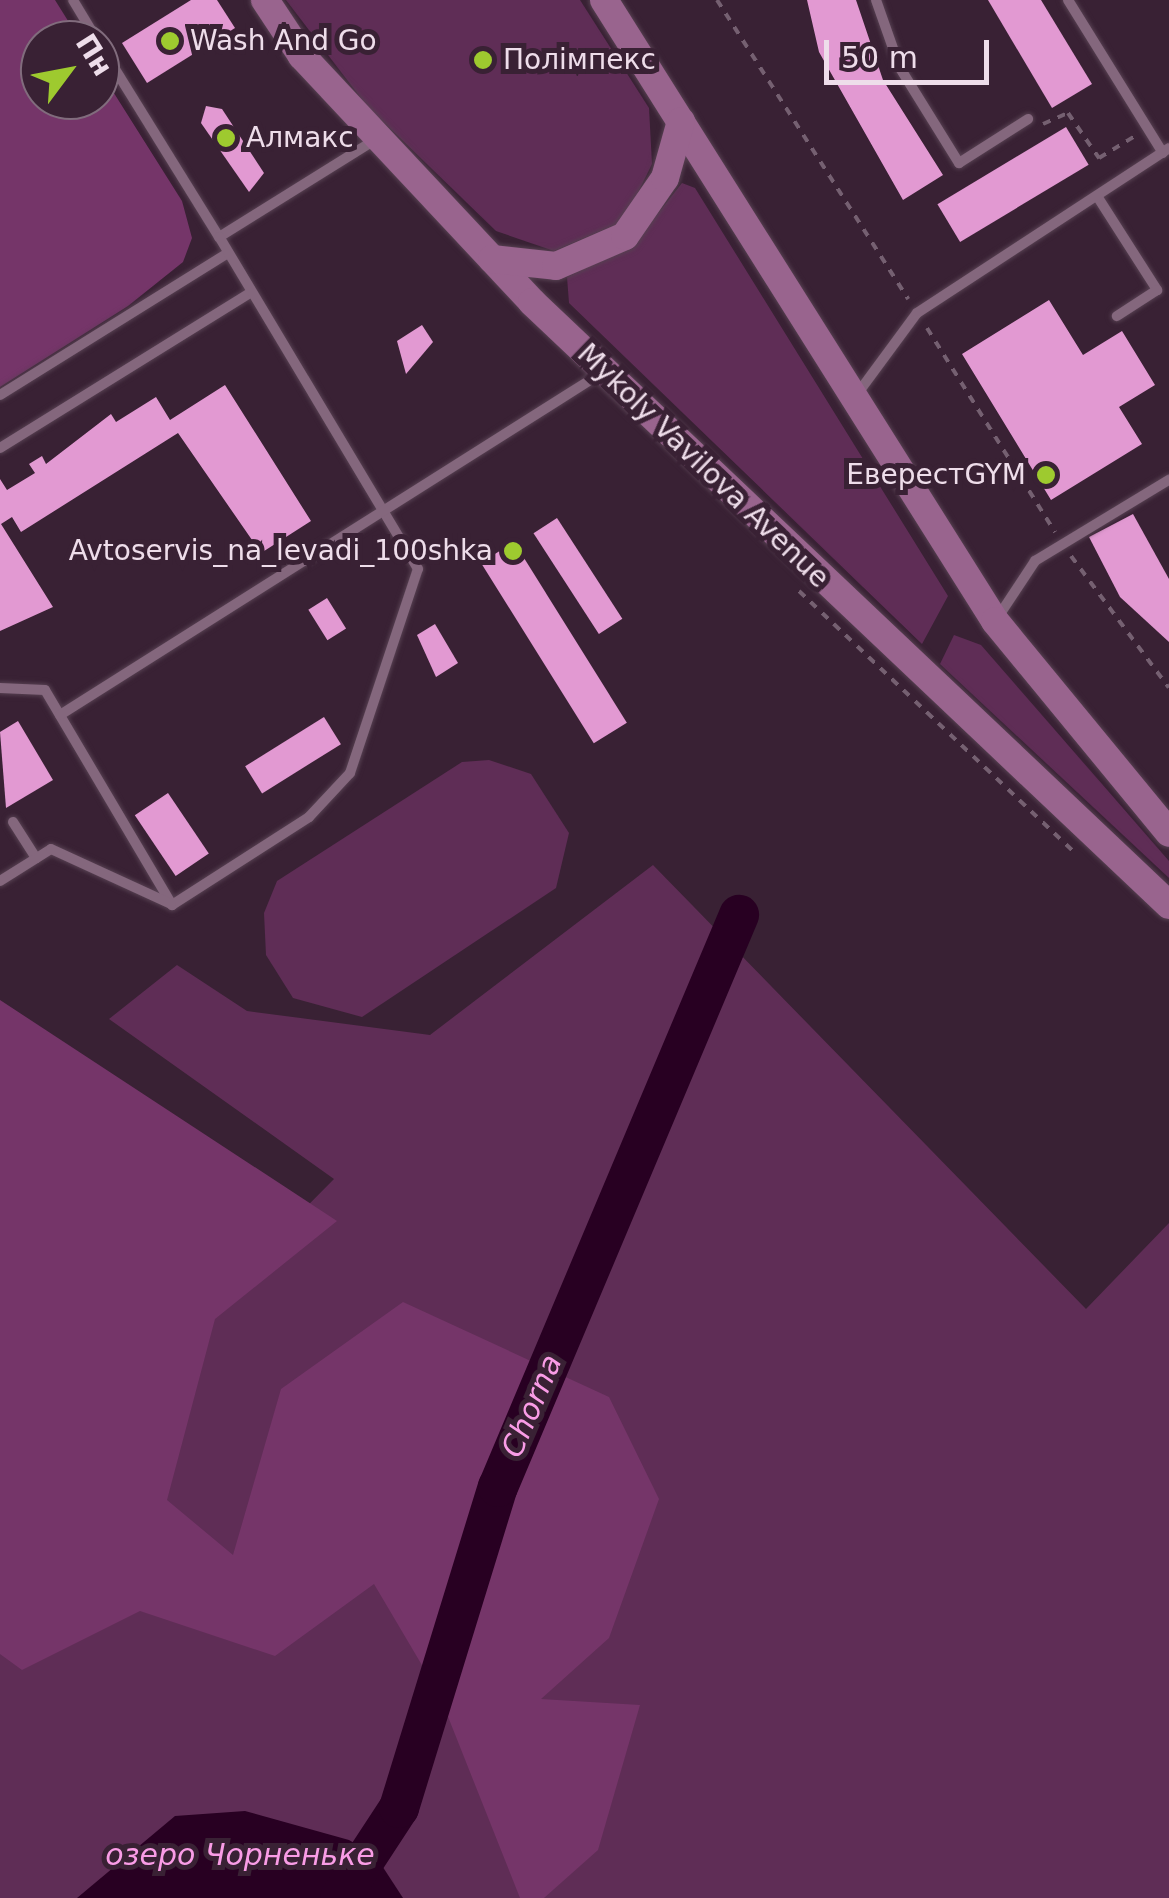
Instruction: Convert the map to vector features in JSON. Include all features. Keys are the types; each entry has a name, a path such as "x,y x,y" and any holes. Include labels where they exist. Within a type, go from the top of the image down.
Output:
{"main road":[{"name":"Mykoly Vavilova Avenue","path":"265,0 302,56 492,259 604,371 1169,906"},
{"path":"604,0 996,620 1169,834"},
{"path":"492,259 556,266 625,236 666,178 681,121"}],"lane":[{"path":"876,0 900,68 959,163 1028,119"},
{"path":"854,398 918,313 1166,150 1148,128 1068,0"},
{"path":"120,76 418,569 350,773 308,817 172,904"},
{"path":"219,237 379,138"},
{"path":"1096,196 1157,290 1117,316"},
{"path":"0,396 228,253"},
{"path":"0,448 252,292"},
{"path":"60,715 387,513 604,371"},
{"path":"996,620 1025,570 1062,542 1169,480"},
{"path":"0,688 44,690 172,904"},
{"path":"13,822 36,858"},
{"path":"0,881 51,848 172,904"}],"path":[{"path":"717,0 1062,542 1169,688"},
{"path":"1028,119 1034,129 1068,114 1099,158 1148,128"},
{"path":"792,586 1079,857"}],"shaded area":[{"path":"0,0 55,0 68,20 20,20 20,120 120,120 120,103 182,201 192,238 183,262 128,306 0,387"},
{"name":"Полімпекс","path":"286,0 580,0 649,108 652,164 624,221 554,251 496,231 367,106"},
{"path":"682,183 695,188 948,596 922,644 569,303 567,277 632,246"},
{"path":"954,635 981,645 1169,861 1169,878 940,664"},
{"path":"489,760 531,774 569,833 556,888 362,1017 293,998 266,955 264,913 277,881 462,762"},
{"path":"653,865 1086,1309 1169,1223 1169,1898 0,1898 0,1516 334,1179 109,1019 177,965 247,1011 430,1035"},
{"path":"0,1000 337,1221 215,1319 167,1500 233,1555 281,1389 403,1302 609,1397 659,1499 609,1638 541,1699 640,1705 598,1850 544,1898 520,1898 439,1694 374,1584 275,1656 140,1611 22,1670 0,1654"}],"water":[{"name":"озеро Чорненьке","path":"245,1811 349,1840 375,1855 403,1898 77,1898 175,1816"}],"building":[{"name":"Wash And Go","path":"191,0 217,0 235,28 147,83 122,43"},
{"path":"807,0 856,0 883,80 943,175 903,200 819,52"},
{"path":"988,0 1041,0 1092,84 1052,108"},
{"path":"206,106 222,109 264,173 249,192 201,123"},
{"path":"1066,127 1089,165 960,242 937,204"},
{"path":"1049,300 1083,355 1122,331 1155,385 1119,407 1142,444 1051,500 962,354"},
{"path":"422,325 433,342 406,374 397,341"},
{"path":"225,385 311,521 261,553 178,433 21,532 12,517 1,524 53,607 0,631 0,479 7,490 35,473 29,464 42,456 46,464 111,414 116,422 156,397 170,420"},
{"path":"1133,514 1169,579 1169,642 1120,597 1089,537"},
{"path":"557,518 622,619 599,634 534,533"},
{"path":"514,542 627,723 594,743 481,563"},
{"path":"327,598 346,629 327,640 308,610"},
{"path":"435,624 458,663 436,677 417,635"},
{"path":"324,717 341,744 262,793 245,766"},
{"path":"18,721 53,780 6,808 0,732"},
{"path":"168,793 209,854 176,876 135,815"}],"waterway":[{"name":"Chorna","path":"340,1898 399,1808 498,1487 739,915"}],"place":[{"name":"Wash And Go","path":"170,41"},
{"name":"Полімпекс","path":"483,60"},
{"name":"Алмакс","path":"226,138"},
{"name":"ЕверестGYM","path":"1046,475"},
{"name":"Avtoservis_na_levadi_100shka","path":"513,551"}]}
